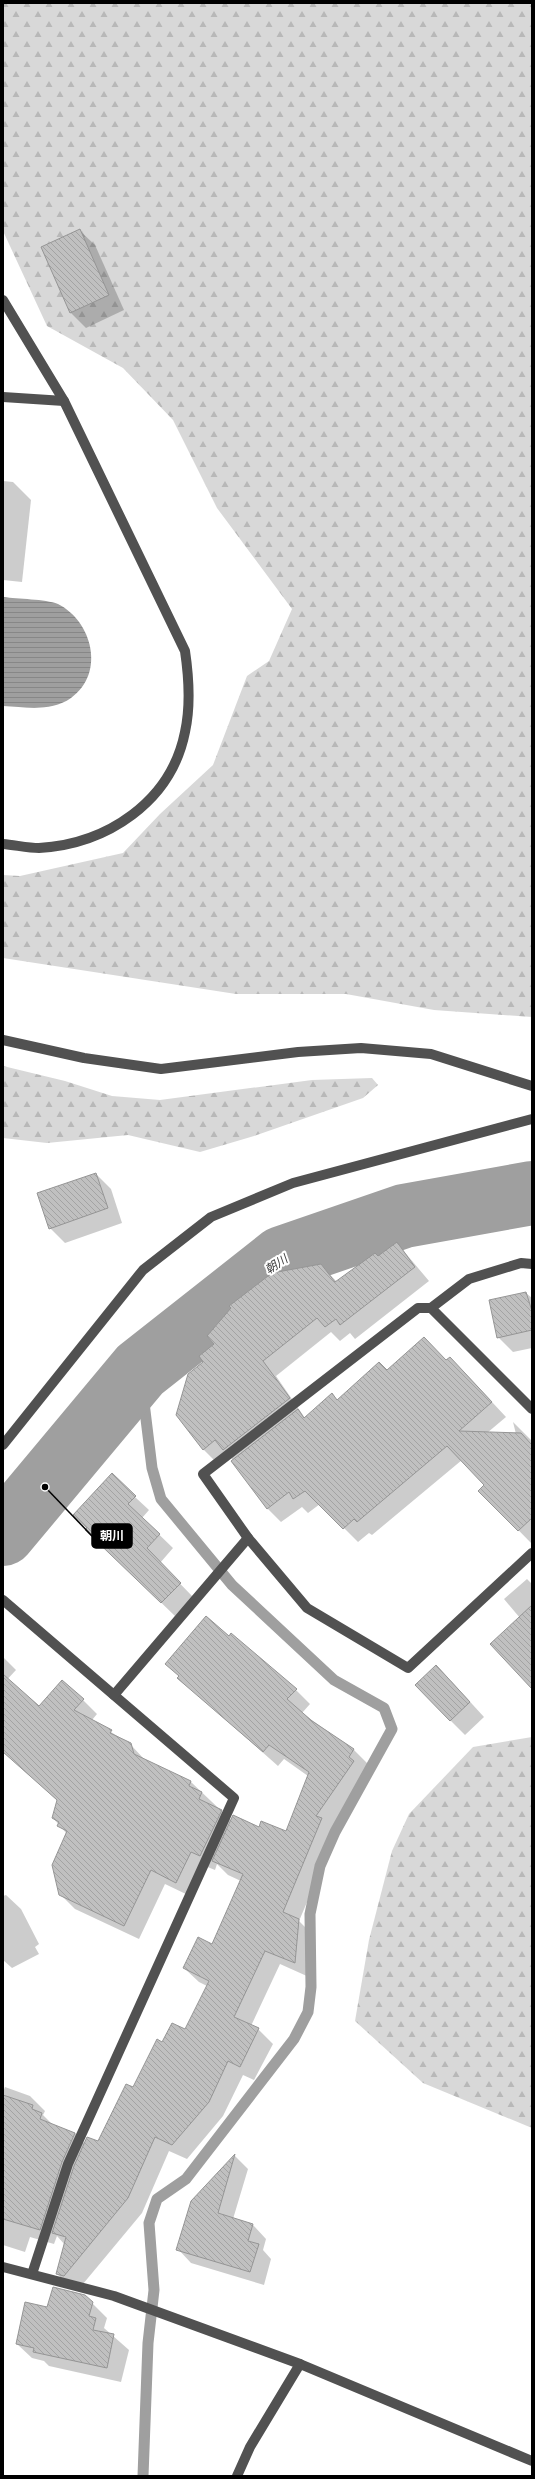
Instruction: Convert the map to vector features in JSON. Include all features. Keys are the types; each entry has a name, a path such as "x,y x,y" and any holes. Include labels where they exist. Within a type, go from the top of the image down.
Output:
{"street":[{"path":"3,300 64,401 186,651 189,679 188,714 185,733 175,762 160,786 146,803 120,824 93,838 39,848 3,844"},
{"path":"3,398 64,401"},
{"path":"3,1040 84,1058 161,1069 298,1052 361,1048 431,1054 532,1086"},
{"path":"3,1445 142,1270 211,1217 293,1183 532,1119"},
{"path":"532,1264 521,1263 469,1279 430,1308 418,1308 203,1474 248,1538 307,1608 408,1668 532,1553"},
{"path":"430,1308 532,1409"},
{"path":"114,1695 248,1538"},
{"path":"3,1600 234,1798 68,2164 32,2274"},
{"path":"3,2267 134,2304 300,2364 532,2461"},
{"path":"237,2476 250,2447 300,2364"}],"green space":[{"path":"3,3 532,3 532,1017 434,1010 346,994 236,994 3,958 3,875 20,876 123,853 160,814 213,765 247,676 269,661 292,609 217,508 173,420 123,368 47,326 3,231"},
{"path":"3,1066 65,1081 112,1096 160,1100 312,1080 372,1078 378,1085 363,1098 254,1136 200,1152 128,1135 47,1143 3,1138"},
{"path":"532,1737 532,2128 423,2083 355,2021 369,1940 392,1851 409,1814 473,1747"}],"shaded area":[{"path":"3,597 53,602 70,612 79,622 86,635 90,648 91,662 89,675 82,687 71,698 47,707 29,708 3,706"}],"building":[{"path":"80,229 109,295 70,313 41,247"},
{"path":"96,1173 108,1208 49,1229 37,1193"},
{"path":"397,1242 415,1267 340,1325 336,1319 325,1327 317,1318 263,1361 290,1398 223,1450 215,1440 203,1450 176,1415 188,1374 203,1362 199,1356 214,1344 207,1336 231,1308 229,1306 272,1273 321,1264 335,1282 375,1253 378,1256"},
{"path":"526,1292 532,1311 532,1330 497,1338 489,1300"},
{"path":"424,1337 446,1360 450,1357 492,1402 459,1431 521,1433 532,1445 532,1518 518,1531 478,1491 484,1485 447,1446 357,1522 354,1519 343,1529 305,1491 293,1499 289,1492 267,1509 231,1461 298,1409 304,1418 332,1393 337,1400 379,1362 387,1370"},
{"path":"112,1473 136,1496 128,1504 160,1534 147,1548 181,1583 161,1603 85,1530 87,1528 73,1515"},
{"path":"532,1605 532,1689 490,1644"},
{"path":"206,1616 229,1636 231,1633 297,1689 287,1699 312,1721 354,1749 349,1757 354,1761 316,1816 322,1818 283,1912 299,1919 295,1963 265,1951 234,2017 259,2028 240,2067 228,2061 209,2102 172,2145 155,2137 128,2198 64,2276 56,2274 66,2237 52,2233 74,2166 87,2137 98,2141 126,2084 133,2087 157,2039 162,2042 172,2023 185,2029 209,1981 183,1968 198,1937 212,1944 243,1874 212,1861 233,1815 259,1827 261,1821 286,1831 309,1772 269,1745 263,1752 177,1678 179,1676 165,1664"},
{"path":"436,1665 470,1702 450,1721 415,1685"},
{"path":"3,1674 39,1706 62,1680 84,1699 74,1710 112,1730 110,1733 131,1743 134,1754 191,1781 189,1786 202,1792 199,1799 222,1810 200,1856 191,1852 176,1883 151,1870 124,1926 59,1895 52,1865 67,1831 57,1826 59,1822 52,1818 57,1800 3,1752"},
{"path":"3,2095 33,2105 32,2109 42,2113 40,2119 75,2133 62,2162 40,2230 3,2219"},
{"path":"235,2154 218,2213 253,2224 248,2241 259,2244 250,2272 176,2250 191,2201"},
{"path":"53,2287 85,2295 93,2302 89,2316 96,2318 93,2330 114,2334 107,2368 33,2352 34,2348 16,2344 25,2302 47,2307"}],"waterway":[{"name":"朝川","path":"3,1534 140,1370 282,1258 404,1216 532,1193"},
{"path":"140,1370 152,1468 161,1499 232,1585 334,1680 384,1708 392,1729 335,1832 320,1866 310,1914 311,1987 308,2012 294,2039 186,2179 157,2199 149,2223 154,2290 148,2343 143,2476"}],"place":[{"name":"朝川","path":"45,1487"}]}
